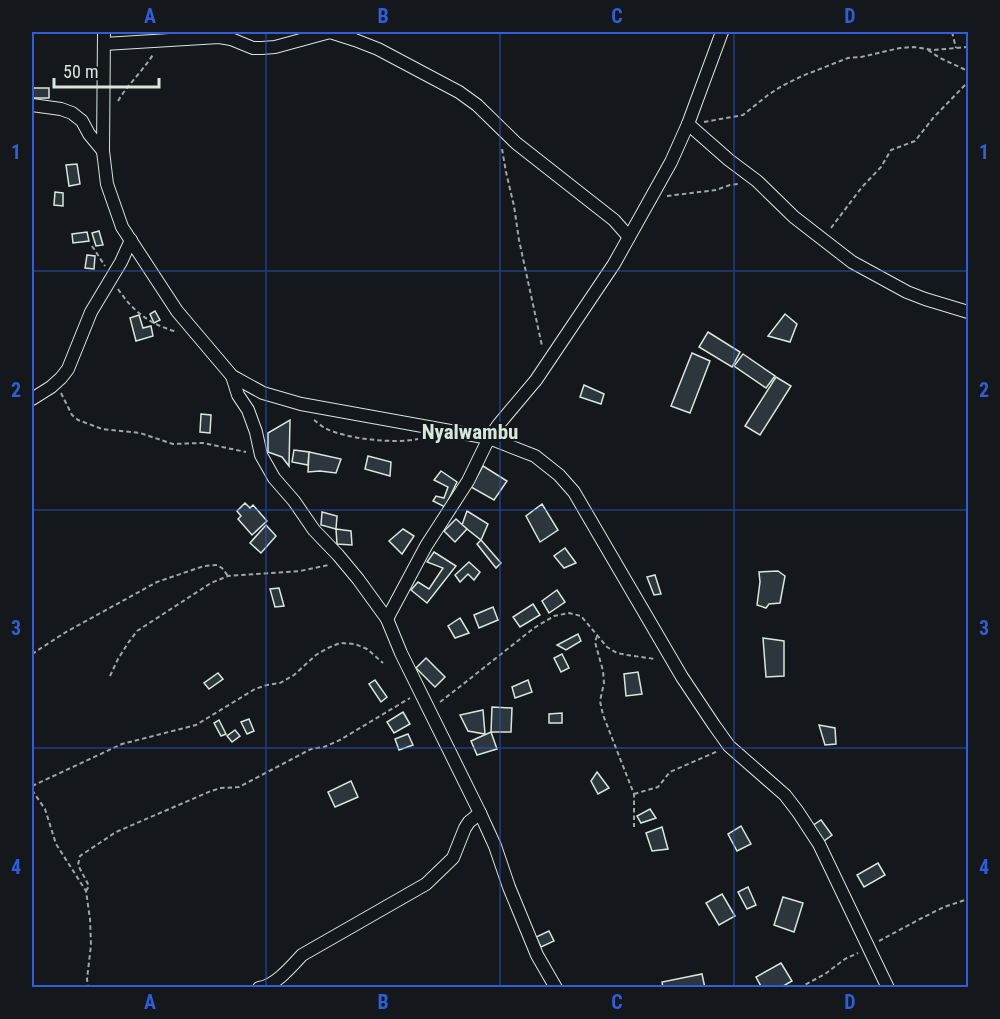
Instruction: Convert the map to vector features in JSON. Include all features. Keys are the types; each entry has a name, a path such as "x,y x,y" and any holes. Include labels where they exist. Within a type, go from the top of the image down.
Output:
{"street":[{"path":"629,237 614,220 516,142 477,105 459,92 371,46 330,32 275,47 262,48 253,48 219,37 160,40 104,38 104,151 107,184 123,227 177,311 232,376 263,393 301,404 489,438 535,456 560,474 574,492 695,696 729,746 785,795 819,844 888,987"},
{"path":"387,619 426,546 468,481 489,438 536,380 615,264 671,162 688,124 722,32"},
{"path":"32,105 72,113 82,121 89,134 104,151"},
{"path":"688,124 757,181 794,217 852,262 908,292 969,312"},
{"path":"32,399 56,383 68,369 91,312 121,262 131,240"},
{"path":"232,376 238,395 248,410 261,455 274,478 294,501 314,530 343,560 387,619 401,653 495,846 537,955 556,987"},
{"path":"259,987 264,987 286,973 302,955 426,884 453,858 465,828 480,813"}],"path":[{"path":"952,32 956,48"},
{"path":"117,102 153,55 160,40"},
{"path":"688,124 743,115 782,86 848,58 900,48 914,47 933,50 969,47"},
{"path":"926,48 940,58 969,71"},
{"path":"822,239 862,187 881,167 891,150 915,141 934,117 969,82"},
{"path":"502,149 519,240 547,364"},
{"path":"652,198 716,190 730,185 746,185"},
{"path":"92,246 125,299 137,313 162,327 200,338"},
{"path":"56,383 72,414 78,420 102,429 140,433 173,444 203,443 261,455"},
{"path":"301,404 309,416 326,429 350,436 388,441 426,438"},
{"path":"110,676 118,659 137,631 211,583 228,576 322,568 343,560"},
{"path":"32,654 66,632 157,582 204,566 217,565 228,576"},
{"path":"429,709 534,628 554,616 569,613 581,616 607,647 617,652 673,660"},
{"path":"597,636 595,642 604,683 600,701 603,715 634,794 634,827"},
{"path":"88,987 91,945 86,891 56,844 45,809 32,788 122,744 196,725 255,689 280,683 294,675 316,655 340,643 361,646 382,663"},
{"path":"86,891 88,886 78,865 80,856 116,832 211,791 239,787 311,749 324,747 340,740 420,692"},
{"path":"634,794 658,787 670,772 729,746"},
{"path":"799,987 825,974 845,959 920,919 969,899"}],"building":[{"path":"32,88 49,88 49,98 32,98"},
{"path":"77,164 80,184 69,186 66,165"},
{"path":"55,192 63,193 63,206 54,205"},
{"path":"99,231 103,245 96,246 92,233"},
{"path":"87,232 89,241 73,243 72,234"},
{"path":"87,255 95,256 94,269 85,268"},
{"path":"155,311 160,320 154,323 150,314"},
{"path":"785,314 797,324 790,342 768,336"},
{"path":"139,315 143,328 151,326 153,336 136,341 130,318"},
{"path":"708,332 740,352 732,367 699,347"},
{"path":"692,353 710,361 690,413 671,406"},
{"path":"743,354 775,376 766,388 734,366"},
{"path":"776,377 791,386 760,435 745,426"},
{"path":"584,385 604,394 601,404 580,397"},
{"path":"201,414 211,415 210,433 200,432"},
{"path":"290,420 289,466 282,457 268,452 268,433"},
{"path":"294,450 309,452 308,465 292,462"},
{"path":"309,452 341,459 336,473 308,472"},
{"path":"368,456 391,462 390,476 365,469"},
{"path":"483,466 507,481 494,500 471,487"},
{"path":"441,471 457,482 445,507 433,501 436,496 444,498 448,487 434,480"},
{"path":"245,503 250,508 253,505 267,521 252,535 238,519 241,516 237,511"},
{"path":"542,504 558,530 540,542 526,516"},
{"path":"467,511 488,524 481,540 462,525"},
{"path":"322,512 337,516 336,529 321,525"},
{"path":"456,519 467,529 455,542 444,531"},
{"path":"266,525 276,536 261,553 250,543"},
{"path":"336,529 351,531 352,545 337,544"},
{"path":"403,529 414,536 402,554 389,541"},
{"path":"481,540 501,563 496,568 477,544"},
{"path":"565,548 576,563 564,568 554,556"},
{"path":"434,552 456,566 427,603 411,590 418,582 429,589 443,568 427,562"},
{"path":"469,562 480,572 474,580 468,574 460,582 455,575"},
{"path":"778,571 785,576 780,603 769,604 766,608 757,605 759,572"},
{"path":"655,575 661,594 654,595 647,577"},
{"path":"279,588 284,606 275,607 270,589"},
{"path":"557,590 565,602 549,613 542,601"},
{"path":"533,604 540,615 520,627 513,617"},
{"path":"493,607 498,620 479,628 474,615"},
{"path":"460,618 469,633 455,638 448,626"},
{"path":"578,634 581,641 566,650 557,645"},
{"path":"763,638 784,641 784,676 766,677"},
{"path":"562,654 569,668 561,672 554,658"},
{"path":"426,658 445,677 435,687 416,668"},
{"path":"638,672 642,694 626,696 624,674"},
{"path":"218,673 223,679 209,689 204,683"},
{"path":"375,680 387,697 381,702 369,684"},
{"path":"528,680 532,692 515,698 512,687"},
{"path":"492,707 512,708 511,732 491,732"},
{"path":"483,710 485,734 468,731 460,715"},
{"path":"403,712 410,724 394,733 387,722"},
{"path":"562,713 562,723 549,723 549,714"},
{"path":"249,719 254,731 247,734 241,722"},
{"path":"219,720 226,734 221,736 214,723"},
{"path":"819,725 835,728 836,744 825,745"},
{"path":"235,730 240,736 232,742 227,736"},
{"path":"491,732 497,749 477,755 471,741"},
{"path":"408,734 413,745 399,750 395,739"},
{"path":"597,772 609,788 598,794 591,781"},
{"path":"351,781 358,797 335,807 328,792"},
{"path":"650,809 656,818 641,823 637,816"},
{"path":"821,820 832,835 824,841 812,826"},
{"path":"741,826 751,844 737,851 728,834"},
{"path":"662,827 668,849 652,851 646,833"},
{"path":"878,863 885,875 864,887 857,875"},
{"path":"748,887 756,905 747,909 738,892"},
{"path":"722,894 735,916 719,925 706,903"},
{"path":"783,897 803,903 794,932 774,925"},
{"path":"549,931 554,941 541,947 536,937"},
{"path":"781,963 792,981 780,988 762,988 756,977"},
{"path":"702,974 705,988 663,988 662,982"}],"district":[{"name":"Nyalwambu","path":"470,432"}]}
